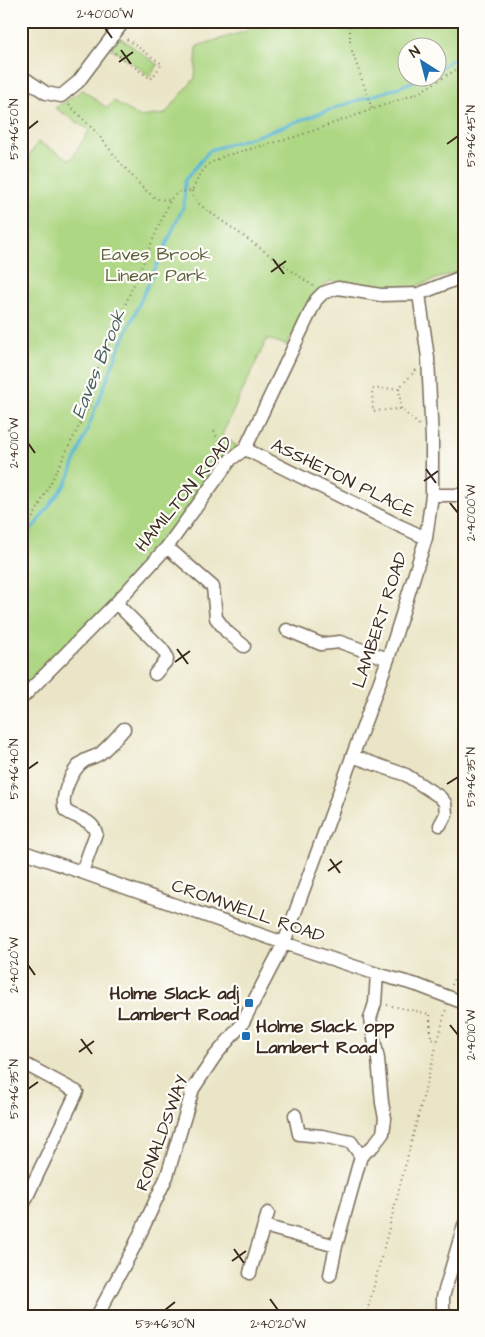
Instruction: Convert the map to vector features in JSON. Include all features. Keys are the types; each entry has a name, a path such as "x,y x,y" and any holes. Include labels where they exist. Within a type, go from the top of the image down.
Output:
{"street":[{"path":"21,76 46,93 61,96 78,82 120,26"},
{"path":"322,293 338,288 380,295 419,294 464,276"},
{"name":"HAMILTON ROAD","path":"21,699 116,603 167,547 231,459 245,449 316,300 322,293"},
{"name":"LAMBERT ROAD","path":"284,943 388,659 426,538 432,495 432,436 428,358 419,294"},
{"name":"ASSHETON PLACE","path":"245,449 426,538"},
{"path":"432,495 464,495"},
{"path":"167,547 213,587 216,618 227,632 244,646"},
{"path":"116,603 162,649 166,656 167,660 155,674"},
{"path":"287,630 321,644 340,642 388,659"},
{"path":"82,872 96,833 95,829 86,820 68,813 63,805 63,798 70,778 78,766 98,755 124,729"},
{"path":"352,756 406,775 440,797 445,804 446,814 440,825"},
{"name":"CROMWELL ROAD","path":"21,851 284,943 377,974 417,985 464,1003"},
{"name":"RONALDSWAY","path":"97,1316 134,1247 167,1176 193,1089 215,1056 242,1024 284,943"},
{"path":"330,1275 336,1246 361,1156 373,1146 383,1133 385,1118 378,1058 370,1019 375,1003 377,974"},
{"path":"21,1062 77,1092 21,1209"},
{"path":"295,1115 300,1134 322,1136 350,1142 361,1156"},
{"path":"250,1273 268,1213"},
{"path":"447,1316 443,1310 443,1297 464,1225"},
{"path":"264,1226 336,1246"}],"path":[{"path":"350,21 350,45 372,109"},
{"path":"105,46 151,79 162,64 120,26"},
{"path":"322,293 200,205 193,197 192,191 200,174 209,164 224,156 295,138 418,93 464,65"},
{"path":"61,96 97,133 143,188 156,199 170,200"},
{"path":"21,534 34,516 90,404 93,396 92,382 170,200 178,192 192,191"},
{"path":"401,409 373,411 372,389 399,388 428,358"},
{"path":"399,388 401,409 432,436"},
{"path":"214,431 224,453 231,459"},
{"path":"452,987 464,942"},
{"path":"375,1003 430,1014 431,1039 438,1041"},
{"path":"366,1316 447,1005"}],"green space":[{"name":"Eaves Brook Linear Park","path":"255,21 464,21 464,269 395,294 330,281 313,295 287,345 267,339 222,435 237,446 116,603 21,699 21,169 38,142 71,160 89,130 55,108 83,90 107,108 114,101 139,117 165,114 195,78 197,46 246,31"},
{"path":"119,37 158,65 150,76 111,48"}],"waterway":[{"name":"Eaves Brook","path":"448,62 464,52"},
{"name":"Eaves Brook","path":"21,544 67,482 118,351 184,205 185,180 210,150 398,87"}],"place":[{"name":"Holme Slack adj Lambert Road","path":"249,1003"},
{"name":"Holme Slack opp Lambert Road","path":"246,1036"}]}
